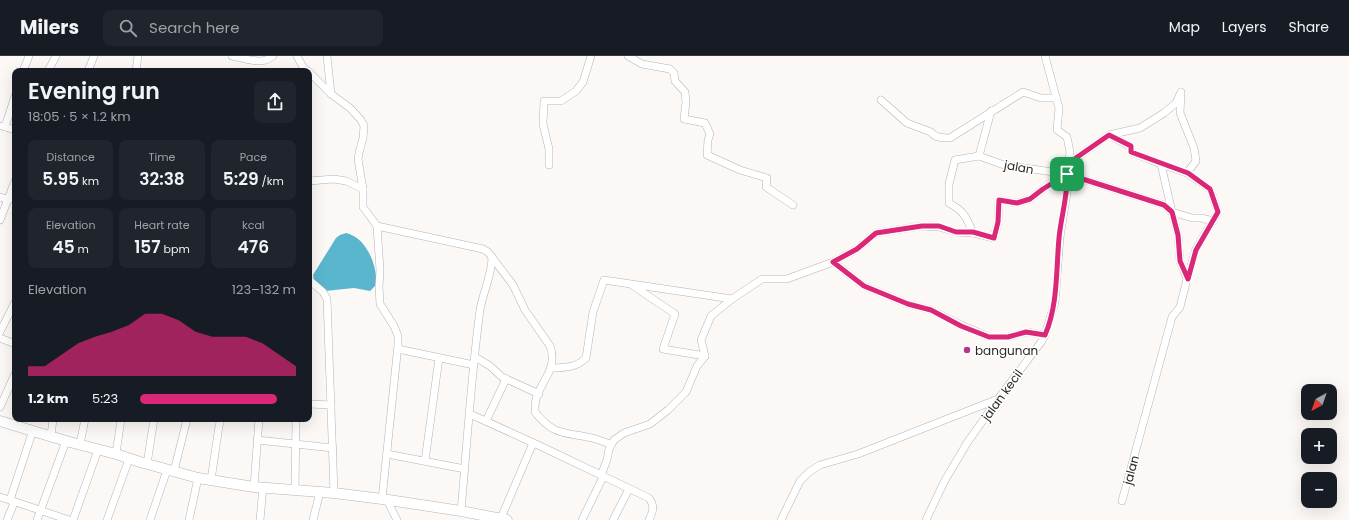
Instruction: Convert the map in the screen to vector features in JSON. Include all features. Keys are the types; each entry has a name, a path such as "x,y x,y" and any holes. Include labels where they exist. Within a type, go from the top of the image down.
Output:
{"street":[{"path":"24,68 29,56"},
{"path":"50,68 56,56"},
{"path":"89,68 94,56"},
{"path":"136,68 138,56"},
{"path":"232,56 267,61 273,56"},
{"path":"297,56 304,68"},
{"path":"327,56 332,94"},
{"path":"549,165 549,149 543,124 544,101 561,101 576,91 583,82 591,56"},
{"path":"628,56 642,64 670,69 674,73 675,81 685,92 686,102 684,119 705,124 710,134 707,156 740,170 767,178 766,187 793,205"},
{"name":"jalan kecil","path":"926,520 944,482 968,443 1045,335 1055,302 1060,237 1067,194 1067,174 1070,152 1067,137 1057,130 1059,108 1045,56"},
{"path":"312,76 350,108 361,120 364,126 358,159 364,207 377,226 380,270 380,304 394,326 398,336 398,349 387,454 385,500 397,520"},
{"path":"881,100 907,123 931,132 933,135 941,138 950,138 1023,92 1041,98 1056,98"},
{"path":"1069,166 1073,160 1109,135 1140,128 1164,114 1176,103 1181,92 1180,114 1194,148 1196,161 1188,173"},
{"path":"12,103 2,127 12,129"},
{"path":"973,232 967,218 961,210 949,203 949,184 955,160 979,156 991,111"},
{"name":"jalan","path":"1109,135 1131,146 1131,152 1188,173 1210,189 1218,212 1196,250 1180,307 1172,317 1122,501"},
{"name":"jalan","path":"979,156 1004,165 1067,174 1164,205 1172,212 1192,218 1201,218 1213,221"},
{"path":"1162,164 1178,235 1180,261 1188,279"},
{"path":"705,356 701,340 711,316 732,299 762,279 787,279 833,262 857,249 876,233 922,226 939,226 956,232 973,232 994,238 998,222 999,200 1017,203 1030,199 1067,174"},
{"path":"312,181 334,179 346,181 362,188"},
{"path":"0,220 12,190"},
{"path":"0,197 9,200"},
{"path":"377,226 483,249 488,252 513,285 525,310 550,346 552,368 536,400 535,412 542,422 555,430 589,437 611,444"},
{"path":"461,511 480,309 492,267 492,257"},
{"path":"833,262 864,286 908,304 931,310 961,326 989,337 1008,337 1026,332 1045,335"},
{"path":"552,368 574,366 581,363 586,358 593,312 604,280 732,299"},
{"path":"312,283 323,292 328,299 334,493"},
{"path":"630,284 675,314 663,349 705,356"},
{"path":"0,332 12,308"},
{"path":"0,338 12,343"},
{"path":"398,349 474,366"},
{"path":"582,520 602,476 611,444 619,436 650,424 668,410 686,392 697,366 705,356"},
{"path":"475,357 483,361 496,373 506,379 539,394"},
{"path":"425,461 439,358"},
{"path":"486,421 506,379"},
{"path":"0,407 12,381"},
{"path":"781,520 800,481 809,472 820,465 858,454 998,399"},
{"path":"312,404 332,405"},
{"path":"470,414 533,442 648,498 652,502 653,511 649,520"},
{"path":"0,421 198,478 258,487 334,493 461,511 504,519 533,442"},
{"path":"51,436 53,422"},
{"path":"80,444 84,422"},
{"path":"116,454 121,422"},
{"path":"147,464 154,422"},
{"path":"150,520 170,471 186,422"},
{"path":"211,480 220,422"},
{"path":"259,422 257,440 260,520"},
{"path":"295,490 296,422"},
{"path":"10,500 33,430"},
{"path":"257,440 333,448"},
{"path":"37,520 66,441"},
{"path":"73,520 98,450"},
{"path":"387,454 465,469"},
{"path":"107,520 129,459"},
{"path":"189,520 198,478"},
{"path":"614,520 629,489"},
{"path":"313,520 320,492"},
{"path":"0,497 69,520"},
{"path":"7,520 14,502 10,500"}],"water":[{"path":"346,233 359,240 365,246 373,261 376,285 370,291 354,288 325,291 314,280 313,275 336,238"}],"place":[{"name":"bangunan","path":"967,350"}],"route":[{"path":"1067,174 1068,186 1060,237 1055,302 1045,335 1026,332 1008,337 989,337 961,326 931,310 908,304 864,286 833,262 857,249 876,233 922,226 939,226 956,232 973,232 994,238 998,222 999,200 1017,203 1030,199 1067,174 1164,205 1172,212 1178,235 1180,261 1188,279 1196,250 1218,212 1210,189 1188,173 1131,152 1131,146 1109,135 1073,160 1069,166 1067,174"}]}
